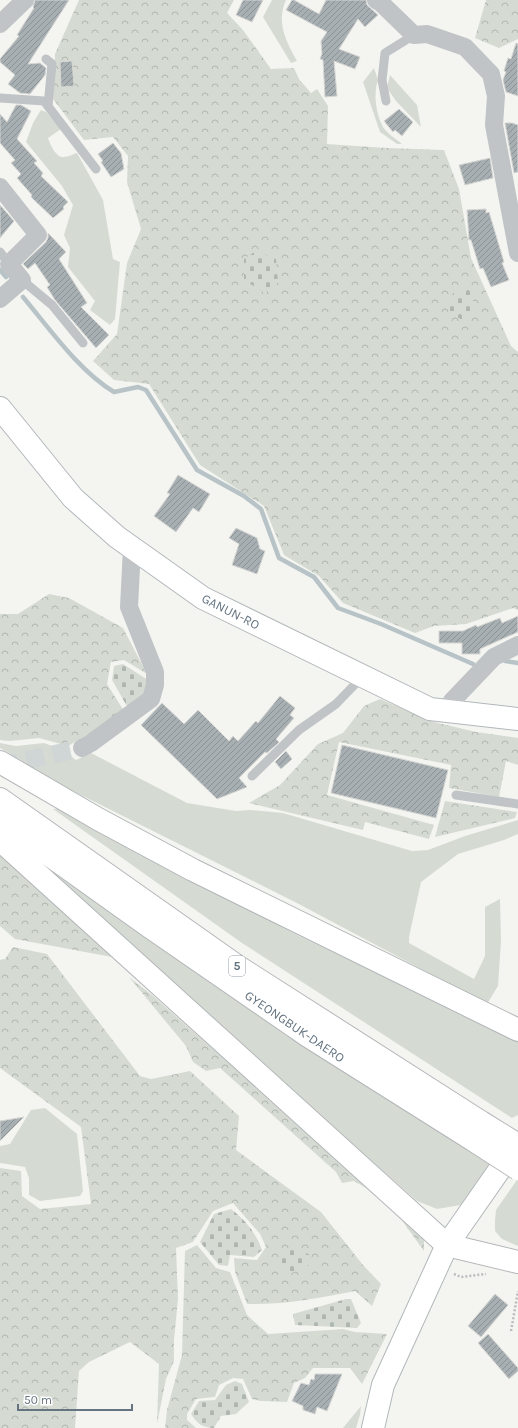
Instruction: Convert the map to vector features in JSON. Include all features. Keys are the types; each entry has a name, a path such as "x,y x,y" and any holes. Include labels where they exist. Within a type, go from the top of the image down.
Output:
{"main road":[{"name":"GANUN-RO","path":"0,408 73,498 117,537 203,598 430,710 518,719"},
{"path":"0,762 98,820 193,870 518,1030"},
{"name":"GYEONGBUK-DAERO","path":"0,799 237,966 475,1130 518,1169"},
{"name":"GYEONGBUK-DAERO","path":"0,820 308,1036 475,1130 518,1144"},
{"path":"0,840 446,1245 518,1262"},
{"path":"373,1428 383,1385 446,1245 518,1144"}],"street":[{"path":"0,24 25,0"},
{"path":"376,0 414,34 427,34 466,47 491,74 496,96 494,125 518,253"},
{"path":"0,187 38,235 5,258 22,280 0,299"},
{"path":"82,748 91,744 151,699 155,685 155,672 129,607 132,548"},
{"path":"446,711 452,701 494,657 518,645"}],"lane":[{"path":"386,101 382,80 385,53 414,34"},
{"path":"46,59 52,64 48,106"},
{"path":"0,98 44,101 96,169"},
{"path":"22,280 52,305 83,343"},
{"path":"252,776 299,730 336,704 363,676"},
{"path":"456,795 518,804"}],"path":[{"path":"438,1264 451,1273 461,1277 493,1274"},
{"path":"511,1331 518,1291"}],"green space":[{"path":"79,0 234,0 227,13 243,30 271,69 294,68 299,79 311,93 317,89 328,106 327,144 444,150 459,189 471,258 511,346 518,352 518,610 513,608 466,624 434,626 415,633 343,603 319,576 284,555 264,506 200,465 149,384 114,380 93,361 117,334 127,263 141,229 127,182 128,156 113,137 84,140 53,99 55,54"},
{"path":"272,0 286,0 283,8 282,24 286,39 297,61 291,63 263,17"},
{"path":"486,0 518,0 518,39 499,48 475,38"},
{"path":"374,68 378,80 376,86 377,110 381,122 383,127 402,144 397,144 380,132 363,82"},
{"path":"390,75 417,105 421,127 396,101 387,88"},
{"path":"41,110 46,112 61,129 48,138 54,150 61,157 67,157 77,153 103,200 113,259 120,262 115,319 110,325 90,310 95,301 68,267 70,248 64,235 73,205 62,186 26,142 33,123"},
{"path":"256,251 276,259 278,282 265,293 244,280 244,259"},
{"path":"460,288 469,290 473,299 472,310 466,321 448,314 448,306 451,296"},
{"path":"49,594 69,598 123,628 147,674 124,660 111,662 107,684 124,711 118,717 68,746 39,738 10,741 0,740 0,614 18,614"},
{"path":"123,664 148,680 151,689 128,708 112,680 114,666"},
{"path":"380,699 434,722 476,732 518,738 518,765 506,761 499,797 449,788 451,765 339,742 327,795 434,825 429,839 365,822 363,830 249,803 280,785 318,744 343,733 364,706"},
{"path":"0,743 16,746 44,743 63,750 76,760 91,753 187,803 236,811 250,810 283,813 412,851 428,850 465,836 518,820 518,834 504,840 458,854 421,882 409,937 409,943 474,979 485,956 485,907 500,899 501,941 498,986 487,1004 295,902 69,789 0,748"},
{"path":"445,801 517,812 515,818 435,837"},
{"path":"60,808 297,935 518,1040 518,1115 512,1118 242,943 53,809"},
{"path":"15,837 285,1035 493,1162 469,1198 461,1205 437,1209 417,1201 21,849"},
{"path":"0,856 112,957 15,939 0,926"},
{"path":"13,947 47,954 140,1076 151,1079 190,1071 239,1116 236,1150 321,1212 363,1265 381,1284 372,1306 355,1291 288,1302 247,1304 235,1272 234,1258 257,1260 266,1247 260,1234 233,1203 213,1211 193,1242 176,1248 178,1299 174,1340 174,1361 166,1379 157,1424 159,1364 130,1342 89,1362 79,1371 75,1428 0,1428 0,1168 21,1171 22,1196 40,1209 91,1204 81,1127 0,1068 0,960 5,959"},
{"path":"129,977 152,995 424,1237 424,1251 398,1215 366,1188 354,1181 342,1183 336,1172 220,1068 206,1071 193,1062 186,1046"},
{"path":"45,1108 77,1134 83,1191 80,1196 40,1201 29,1195 29,1178 25,1167 0,1163 0,1146 10,1144 31,1110"},
{"path":"517,1180 518,1246 502,1239 495,1231 496,1210"},
{"path":"231,1209 250,1227 262,1250 254,1257 230,1255 228,1266 219,1265 200,1242 214,1214"},
{"path":"197,1245 216,1268 230,1272 247,1315 268,1334 343,1329 355,1332 387,1334 362,1384 350,1368 313,1368 305,1378 294,1383 287,1402 261,1401 252,1399 243,1379 233,1378 219,1385 215,1397 196,1399 187,1414 187,1420 196,1428 165,1428 167,1410 182,1355 185,1251"},
{"path":"295,1247 310,1255 308,1265 292,1273 281,1270 282,1254"},
{"path":"346,1299 351,1299 361,1323 357,1328 295,1325 293,1314"},
{"path":"235,1381 242,1384 249,1402 236,1414 221,1416 214,1428 203,1426 198,1422 191,1414 199,1401 215,1400 226,1385"},
{"path":"361,1406 356,1428 343,1428"}],"building":[{"path":"35,0 69,0 28,64 40,63 46,68 45,75 30,94 20,93 8,84 15,75 0,62 0,59 19,36 17,35 34,8"},
{"path":"243,0 263,0 252,22 236,15"},
{"path":"292,0 319,14 326,0 366,0 367,5 378,15 365,27 358,19 339,49 360,57 355,69 334,61 337,96 325,97 323,60 320,59 322,54 321,41 327,32 286,10"},
{"path":"516,43 518,44 518,96 506,92 503,80 508,58 511,59"},
{"path":"72,61 74,86 61,87 60,62"},
{"path":"16,105 21,105 31,111 17,139 37,161 34,163 43,173 41,176 68,202 63,207 64,209 53,218 31,197 32,195 17,178 21,174 11,163 15,160 0,143 0,114 7,122"},
{"path":"399,109 413,122 402,136 395,130 393,132 384,121"},
{"path":"505,123 518,125 518,172 514,173"},
{"path":"113,143 121,153 124,169 111,177 101,162 103,161 98,154"},
{"path":"490,158 493,178 465,185 459,165"},
{"path":"0,205 14,221 0,238"},
{"path":"486,209 486,213 489,212 504,262 502,263 509,280 491,287 483,268 480,269 471,240 469,240 467,210"},
{"path":"48,233 66,252 59,259 87,303 81,307 109,335 96,348 55,300 47,287 50,285 35,263 28,269 23,264 46,242"},
{"path":"178,475 210,494 199,512 193,508 176,532 154,516 170,494 167,493"},
{"path":"236,528 257,538 260,549 265,551 257,574 232,565 239,544 229,538"},
{"path":"518,616 518,632 480,649 480,654 462,654 462,643 439,643 439,631 463,631 476,625 477,627 500,618 502,623"},
{"path":"280,696 295,708 290,715 294,718 276,739 279,742 267,753 265,752 239,778 247,787 217,799 141,725 162,703 184,724 198,710 229,741 233,736 238,741 256,721 258,723"},
{"path":"342,745 448,770 436,818 331,793"},
{"path":"286,751 292,759 281,769 275,762"},
{"path":"24,1117 0,1141 0,1121"},
{"path":"495,1294 508,1305 481,1337 468,1326"},
{"path":"488,1334 518,1368 518,1371 509,1379 478,1343"},
{"path":"315,1374 342,1374 327,1411 317,1407 315,1414 303,1410 303,1406 292,1401 301,1383 309,1385 311,1379 314,1380"}],"waterway":[{"path":"0,270 6,277"},
{"path":"23,297 65,348 101,383 114,392 138,387 146,390 197,470 244,496 261,509 279,558 314,577 338,608 381,624 473,664"},
{"path":"505,661 518,663"}],"tunnel":[{"path":"0,766 82,748"}]}
